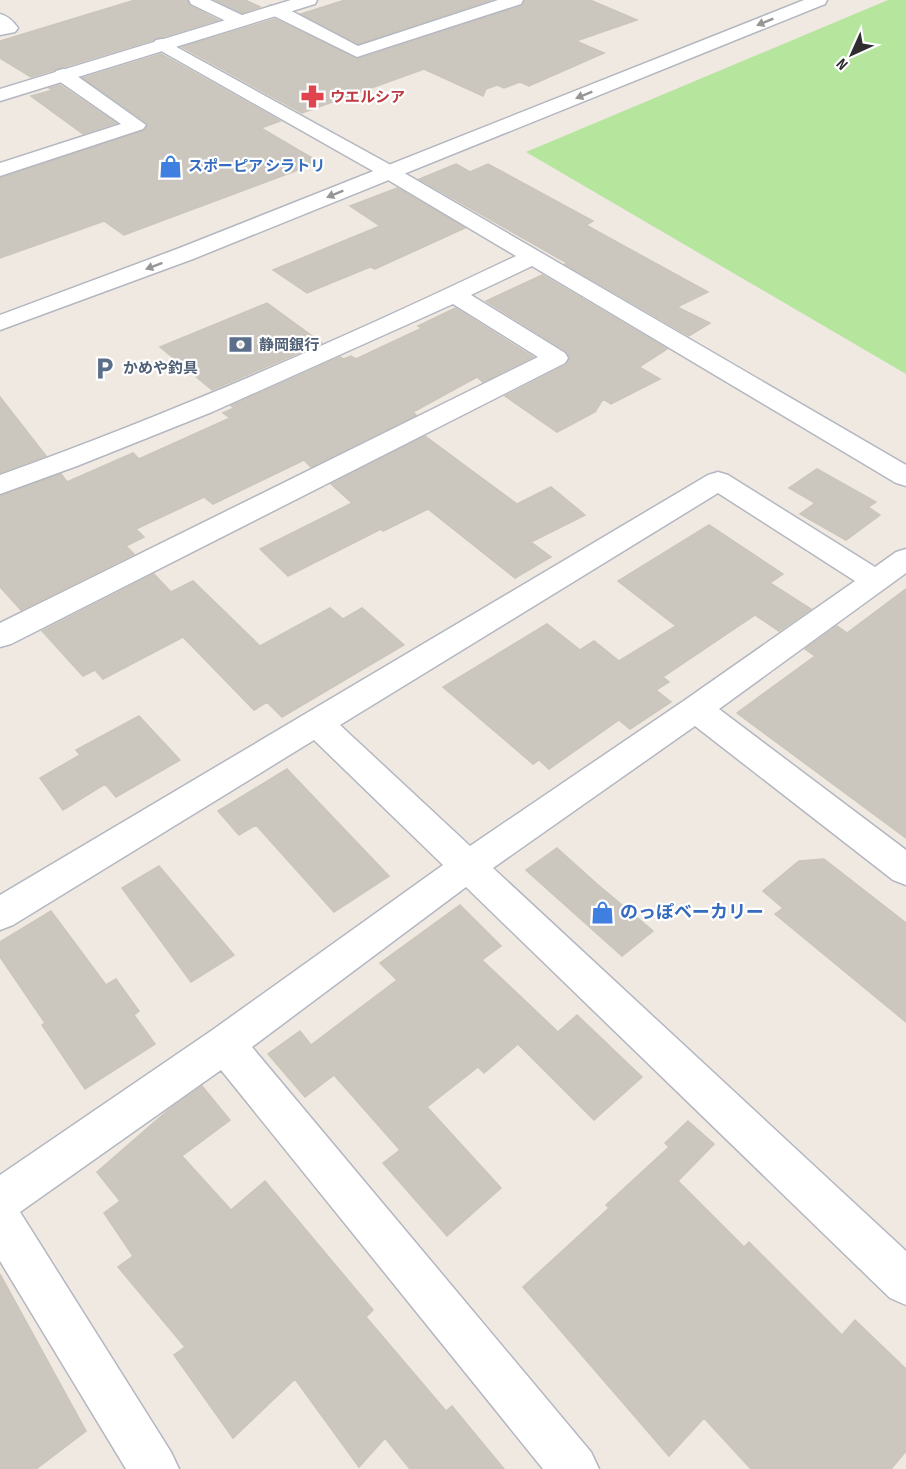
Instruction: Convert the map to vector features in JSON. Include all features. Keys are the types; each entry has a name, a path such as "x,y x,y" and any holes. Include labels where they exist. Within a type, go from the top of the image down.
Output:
{"street":[{"path":"197,0 240,21"},
{"path":"0,95 309,0"},
{"path":"276,10 357,52 516,0"},
{"path":"0,323 185,254 380,167 778,0"},
{"path":"0,302 380,167 819,0"},
{"path":"0,19 9,28 0,30"},
{"path":"162,44 380,167 906,477"},
{"path":"0,170 136,124 63,75"},
{"path":"0,485 101,449 276,376 455,295 532,257"},
{"path":"0,636 556,358 455,295"},
{"path":"0,914 718,481 875,580"},
{"path":"0,1202 225,1044 468,866 696,709 906,559"},
{"path":"696,709 906,870"},
{"path":"317,723 906,1282"},
{"path":"225,1044 574,1469"},
{"path":"0,1220 154,1469"}],"green space":[{"path":"888,0 906,0 906,374 526,152"}],"building":[{"path":"135,0 187,0 190,6 218,20 31,77 0,58 0,41"},
{"path":"215,0 245,0 260,7 242,13"},
{"path":"345,0 491,0 358,44 301,14"},
{"path":"525,0 590,0 637,20 576,41 604,53 529,86 520,82 504,88 497,85 486,89 483,96 424,69 302,113 182,47 275,19 358,59 522,6"},
{"name":"スポーピア シラトリ","path":"161,54 280,121 261,128 319,162 124,235 104,221 0,258 0,178 145,130 147,123 83,78"},
{"path":"60,85 116,123 83,134 31,96 53,90 49,88"},
{"path":"456,164 470,172 488,164 593,221 586,225 708,292 677,307 710,323 689,336 419,179"},
{"path":"397,188 465,228 375,269 370,267 307,293 273,270 380,226 350,206"},
{"path":"542,275 667,349 639,367 660,379 611,404 603,399 595,412 557,432 505,396 566,365 570,357 566,351 486,301"},
{"name":"静岡銀行","path":"267,303 322,343 212,390 160,347"},
{"path":"455,308 533,357 483,382 477,377 413,412 416,415 311,467 304,460 213,504 204,497 136,529 144,537 126,546 134,554 21,610 0,587 0,496 61,474 67,482 133,453 139,459 230,418 223,413 234,408 231,406 340,357 344,359 351,356 356,359 422,328 418,326"},
{"path":"0,397 46,456 0,473"},
{"path":"425,436 517,504 551,487 585,515 531,542 551,557 515,578 428,509 383,531 381,529 288,576 260,549 352,503 331,484"},
{"path":"817,469 876,502 868,507 880,515 846,540 800,514 815,503 789,488"},
{"path":"709,525 783,574 770,583 811,609 779,631 755,615 663,677 669,682 656,690 671,702 630,729 619,720 549,769 539,760 533,764 443,687 547,624 580,650 594,641 619,661 676,626 618,581"},
{"path":"154,574 171,592 193,581 260,646 330,608 343,619 362,608 404,645 282,717 267,702 254,710 183,637 103,679 95,670 83,676 42,631"},
{"path":"906,589 906,838 737,713 815,656 805,649 837,626 847,633"},
{"path":"139,716 180,760 116,797 105,784 63,810 40,778 80,755 76,750"},
{"path":"287,769 389,876 334,912 256,825 239,835 218,811"},
{"name":"のっぽベーカリー","path":"557,848 653,931 622,956 526,870"},
{"path":"824,859 906,923 906,1022 775,914 783,908 763,891 799,861"},
{"path":"159,866 234,955 191,982 122,888"},
{"path":"460,905 501,946 482,960 558,1032 577,1015 642,1077 594,1120 518,1044 484,1073 478,1067 427,1107 501,1188 447,1236 383,1163 400,1150 334,1075 305,1097 268,1054 300,1031 311,1045 397,980 380,963"},
{"path":"51,911 106,985 116,979 139,1011 134,1015 155,1044 85,1089 42,1025 45,1023 0,957 0,942"},
{"path":"202,1086 230,1120 182,1156 231,1210 265,1181 373,1310 366,1317 446,1411 452,1406 504,1469 410,1469 385,1438 359,1467 295,1379 233,1438 174,1355 185,1347 118,1267 133,1256 104,1213 120,1201 97,1172 167,1111"},
{"path":"688,1121 714,1144 678,1181 744,1247 749,1242 842,1335 855,1320 906,1369 906,1451 891,1469 751,1469 704,1418 669,1456 523,1287 609,1208 606,1205 669,1147 665,1143"},
{"path":"0,1274 86,1431 36,1469 0,1469"}],"place":[{"name":"ウエルシア","path":"312,97"},
{"name":"スポーピア シラトリ","path":"170,166"},
{"name":"静岡銀行","path":"241,345"},
{"name":"かめや釣具","path":"105,368"},
{"name":"のっぽベーカリー","path":"602,912"}]}
